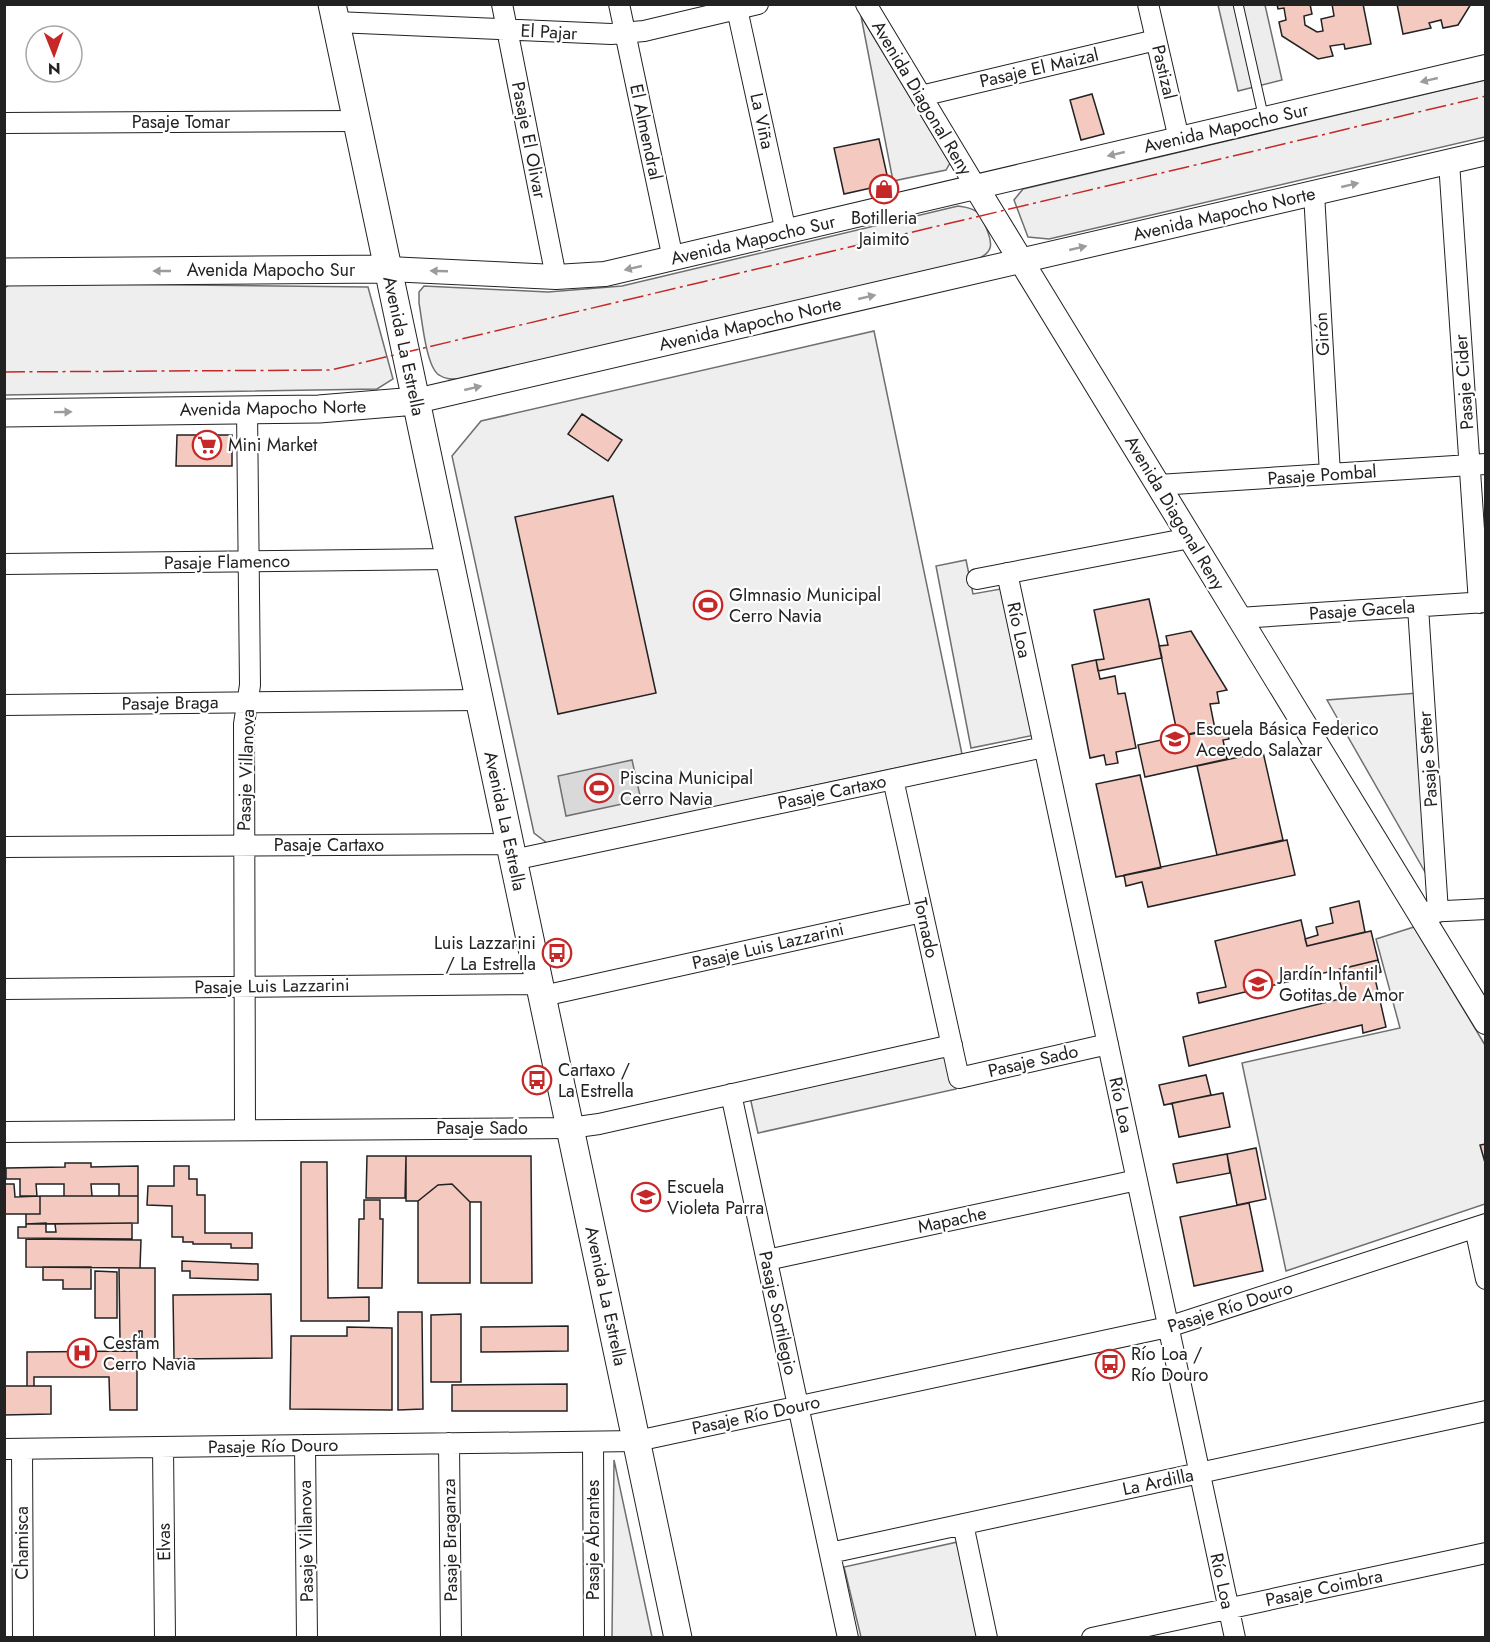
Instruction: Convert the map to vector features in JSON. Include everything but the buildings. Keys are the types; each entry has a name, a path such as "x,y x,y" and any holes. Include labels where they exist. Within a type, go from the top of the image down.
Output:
{"main road":[{"name":"Avenida La Estrella","path":"334,13 678,1638"},
{"name":"Avenida Mapocho Sur","path":"4,272 388,269"},
{"name":"Avenida Mapocho Norte","path":"4,412 319,409 416,401"}],"street":[{"name":"Pasaje El Olivar","path":"502,4 556,276"},
{"name":"El Almendral","path":"619,4 673,259"},
{"name":"El Pajar","path":"334,13 507,30 598,34 625,33 758,4"},
{"name":"Avenida Diagonal Reny","path":"866,4 1239,618 1429,912 1485,1022"},
{"name":"Pastizal","path":"1148,4 1179,139"},
{"name":"La Viña","path":"737,9 786,232"},
{"name":"Pasaje El Maizal","path":"921,96 1156,40"},
{"name":"Avenida Mapocho Sur","path":"388,269 556,276 605,274 1485,67"},
{"name":"Pasaje Tomar","path":"4,123 357,121"},
{"name":"Avenida Mapocho Norte","path":"416,401 1485,153"},
{"name":"Pasaje Cider","path":"1449,162 1477,464 1482,602"},
{"name":"Girón","path":"1314,193 1330,474"},
{"name":"Pasaje Villanova","path":"244,1130 244,724 250,685 247,410"},
{"name":"Pasaje Pombal","path":"1158,485 1477,464"},
{"path":"977,579 1190,538"},
{"name":"Pasaje Flamenco","path":"4,564 449,559"},
{"name":"Río Loa","path":"1007,573 1235,1638"},
{"name":"Pasaje Gacela","path":"1239,618 1482,602"},
{"name":"Pasaje Setter","path":"1418,607 1429,912"},
{"name":"Pasaje Braga","path":"4,705 480,700"},
{"name":"Pasaje Cartaxo","path":"4,847 244,845 512,852 893,779 1044,747"},
{"name":"Tornado","path":"893,779 958,1078"},
{"path":"1429,912 1485,909"},
{"name":"Pasaje Luis Lazzarini","path":"4,989 244,987 541,990 922,912"},
{"name":"Pasaje Sado","path":"958,1078 1108,1044"},
{"name":"Pasaje Sado","path":"4,1132 570,1128 599,1124 952,1046"},
{"name":"Pasaje Sortilegio","path":"731,1094 848,1638"},
{"name":"Mapache","path":"767,1260 1137,1180"},
{"path":"1480,1226 1485,1279"},
{"name":"Pasaje Río Douro","path":"13,1449 637,1441 1168,1327 1480,1226"},
{"name":"La Ardilla","path":"830,1553 1485,1411"},
{"name":"Pasaje Abrantes","path":"592,1442 594,1638"},
{"name":"Pasaje Braganza","path":"449,1443 451,1638"},
{"name":"Pasaje Villanova","path":"305,1445 307,1638"},
{"name":"Elvas","path":"163,1447 165,1638"},
{"name":"Chamisca","path":"13,1449 23,1638"},
{"path":"963,1524 987,1638"},
{"name":"Pasaje Coimbra","path":"1092,1638 1485,1553"}],"lane":[{"path":"1238,4 1264,119"}],"shaded area":[{"path":"1218,5 1265,5 1282,80 1238,91"},
{"path":"861,16 950,163 946,170 893,181"},
{"path":"1485,80 1485,137 1049,239 1028,237 1014,200 1023,189"},
{"path":"958,206 977,212 989,234 991,244 987,253 971,262 463,379 439,375 428,353 419,303 419,292 424,286 548,292 622,286"},
{"path":"11,283 368,287 393,379 377,389 5,395 5,288"},
{"name":"GImnasio Municipal Cerro Navia","path":"874,331 962,754 547,843 534,833 452,456 481,421"},
{"path":"966,560 973,594 1006,588 1035,735 971,748 936,566"},
{"path":"1418,693 1429,879 1327,700"},
{"name":"Piscina Municipal Cerro Navia","path":"632,760 641,800 566,816 558,776"},
{"path":"1414,927 1485,1045 1485,1204 1286,1271 1242,1063 1400,1028 1376,939"},
{"path":"945,1056 956,1089 758,1133 750,1097"},
{"path":"614,1460 652,1637 612,1637"},
{"path":"962,1541 979,1637 861,1637 844,1567"}],"power":[{"path":"4,372 331,370 1486,96"}],"place":[{"name":"Botilleria Jaimito","path":"884,189"},
{"name":"Mini Market","path":"207,445"},
{"name":"GImnasio Municipal Cerro Navia","path":"708,605"},
{"name":"Escuela Básica Federico Acevedo Salazar","path":"1175,739"},
{"name":"Piscina Municipal Cerro Navia","path":"599,788"},
{"name":"Luis Lazzarini / La Estrella","path":"557,953"},
{"name":"Jardín Infantil Gotitas de Amor","path":"1258,984"},
{"name":"Cartaxo / La Estrella","path":"537,1080"},
{"name":"Escuela Violeta Parra","path":"646,1197"},
{"name":"Cesfam Cerro Navia","path":"82,1353"},
{"name":"Río Loa / Río Douro","path":"1110,1364"}]}
